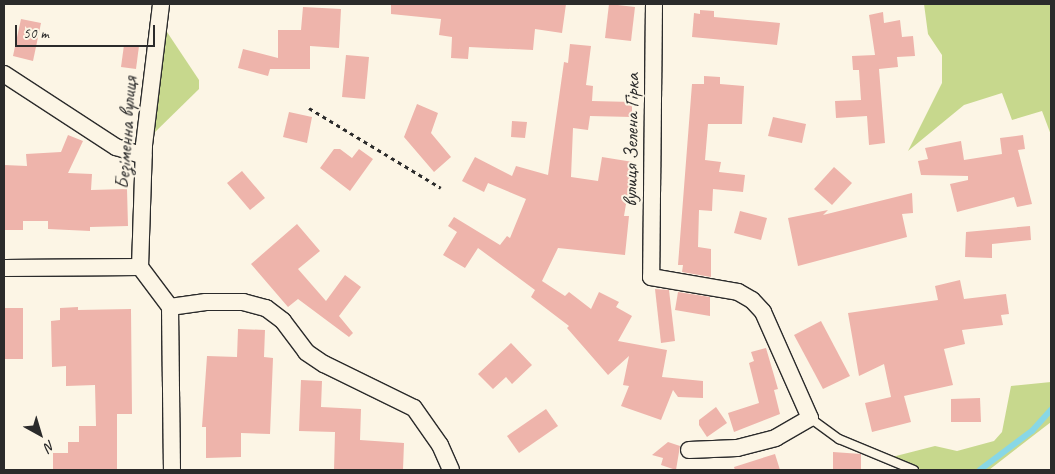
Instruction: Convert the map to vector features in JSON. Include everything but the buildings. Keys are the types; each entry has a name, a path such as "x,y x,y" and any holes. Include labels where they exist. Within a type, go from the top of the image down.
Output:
{"street":[{"name":"Безіменна вулиця","path":"140,267 144,156 161,4"},
{"name":"вулиця Зелена Гірка","path":"654,4 651,277 738,292 752,300 763,312 810,418"},
{"path":"4,74 116,147 144,156"},
{"path":"4,268 140,267 170,307 172,470"},
{"path":"170,307 206,302 243,302 266,308 283,321 312,356 414,408 440,446 451,470"},
{"path":"689,450 738,448 776,438 810,418"}],"lane":[{"path":"810,418 839,438 914,470"}],"path":[{"path":"309,108 441,188"}],"green space":[{"path":"924,4 1051,4 1051,135 1042,111 1012,120 1002,93 964,105 908,151 942,83 942,55 928,34"},
{"path":"165,29 199,80 199,89 151,136"},
{"path":"1051,382 1051,422 989,470 907,470 890,463 892,457 935,446 957,451 994,441 1002,432 1011,386"}],"waterway":[{"path":"980,470 1032,431 1051,410"}]}
